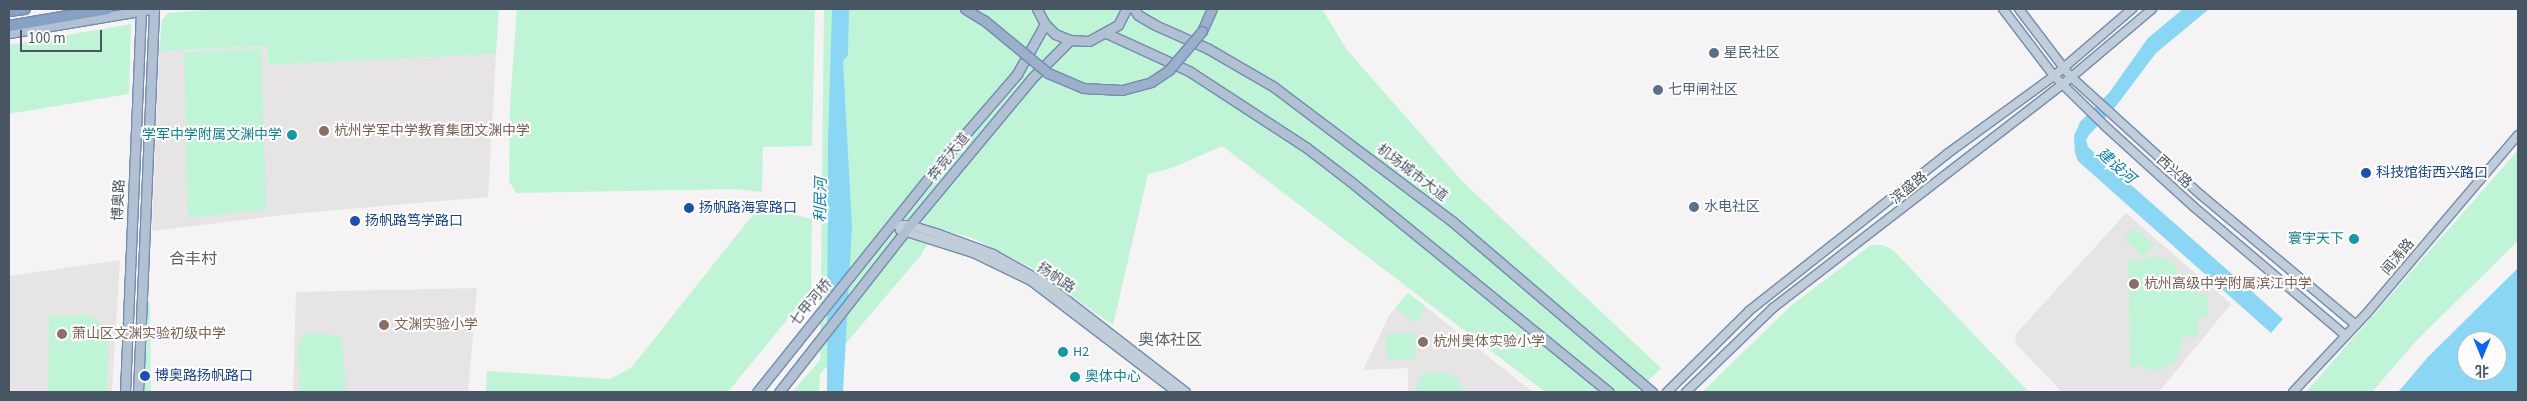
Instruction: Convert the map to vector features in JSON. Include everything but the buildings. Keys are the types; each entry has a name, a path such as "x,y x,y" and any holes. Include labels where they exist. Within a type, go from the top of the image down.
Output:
{"highway":[{"path":"9,12 25,9"},
{"path":"9,26 108,9"},
{"path":"965,9 985,21 1048,73 1082,88 1122,90 1151,82 1169,70 1202,31 1212,9"},
{"path":"1202,31 1205,9"}],"main road":[{"path":"9,33 155,9"},
{"name":"博奥路","path":"138,392 155,9"},
{"path":"1037,9 1045,24 1055,34 1070,40 1089,41 1118,25 1126,9"},
{"name":"机场城市大道","path":"1134,9 1138,15 1207,48 1274,87 1453,222 1652,392"},
{"name":"西兴路","path":"2003,9 2054,76 2106,126 2194,207 2346,336"},
{"name":"西兴路","path":"2019,9 2070,76 2201,195 2356,325"},
{"name":"滨盛路","path":"1667,392 1749,311 1947,154 2054,76 2132,9"},
{"name":"滨盛路","path":"1686,392 1773,308 2063,84 2070,76 2152,9"},
{"name":"博奥路","path":"125,392 141,10"},
{"name":"奔竞大道","path":"849,279 948,154 1017,74 1045,24"},
{"path":"1106,33 1189,71 1307,148 1350,180 1610,392"},
{"name":"奔竞大道","path":"854,296 910,225 1032,78 1070,40"},
{"name":"闻涛路","path":"2293,392 2356,325 2518,135"},
{"path":"892,225 904,233 973,253 1030,281 1080,316 1176,392"},
{"name":"扬帆路","path":"892,225 910,225 992,254 1045,283 1186,392"},
{"name":"七甲河桥","path":"757,392 849,279"},
{"name":"七甲河桥","path":"779,392 806,361 854,296"}],"shaded area":[{"name":"杭州学军中学教育集团文渊中学","path":"267,46 268,65 496,54 488,197 290,214 152,231 159,51"},
{"name":"杭州高级中学附属滨江中学","path":"2126,213 2231,304 2159,392 2062,392 2016,344 2015,335"},
{"name":"萧山区文渊实验初级中学","path":"120,260 112,392 9,392 9,276"},
{"name":"文渊实验小学","path":"477,288 468,392 293,392 296,292"},
{"name":"杭州奥体实验小学","path":"1408,293 1533,392 1408,392 1408,368 1363,370 1389,316"}],"green space":[{"path":"217,9 499,9 496,54 268,65 267,46 159,51 162,20 168,13"},
{"path":"517,9 815,9 812,146 763,147 762,192 735,189 516,193 509,181 510,104"},
{"path":"824,9 1322,9 1347,50 1462,181 1661,368 1637,392 1545,392 1222,146 1172,168 1148,174 1113,325 1028,266 972,238 937,228 921,255 820,374 819,392 792,392 820,360"},
{"path":"131,24 129,94 9,114 9,45"},
{"path":"261,49 266,209 188,218 184,53"},
{"path":"2518,150 2518,241 2417,340 2372,392 2306,392"},
{"path":"759,207 812,219 811,290 728,392 486,392 487,371 610,379 631,368"},
{"path":"2134,228 2154,244 2143,256 2124,239"},
{"path":"1871,245 1882,245 1893,250 2029,392 1702,392 1792,305"},
{"path":"2148,257 2159,257 2173,263 2182,279 2182,286 2198,286 2198,294 2208,295 2208,317 2198,317 2197,337 2182,337 2181,348 2175,362 2163,369 2153,370 2137,364 2136,367 2130,367 2128,259 2134,258 2135,263"},
{"path":"1408,293 1426,307 1415,323 1395,308"},
{"path":"145,302 150,302 151,392 144,392"},
{"path":"89,315 104,325 109,337 107,392 48,392 49,316"},
{"path":"327,333 335,337 342,337 346,392 300,392 298,345 301,338 308,334"},
{"path":"1415,333 1416,359 1387,360 1386,334"},
{"path":"1432,371 1449,374 1458,379 1465,392 1414,392 1420,377"}],"water":[{"path":"832,9 849,9 848,55 843,61 852,227 843,392 827,392 828,142"},
{"path":"2183,9 2209,9 2156,53 2116,106 2086,140 2088,147 2283,319 2271,333 2078,161 2075,153 2074,136 2080,122 2109,93 2148,38"},
{"path":"2518,268 2518,392 2398,392 2428,357"}],"place":[{"name":"星民社区","path":"1714,53"},
{"name":"七甲闸社区","path":"1658,90"},
{"name":"杭州学军中学教育集团文渊中学","path":"324,131"},
{"name":"学军中学附属文渊中学","path":"292,135"},
{"name":"科技馆街西兴路口","path":"2366,173"},
{"name":"水电社区","path":"1694,207"},
{"name":"扬帆路海宴路口","path":"689,208"},
{"name":"扬帆路笃学路口","path":"355,221"},
{"name":"寰宇天下","path":"2354,239"},
{"name":"杭州高级中学附属滨江中学","path":"2134,284"},
{"name":"文渊实验小学","path":"384,325"},
{"name":"萧山区文渊实验初级中学","path":"62,334"},
{"name":"杭州奥体实验小学","path":"1423,342"},
{"name":"H2","path":"1063,352"},
{"name":"博奥路扬帆路口","path":"145,376"},
{"name":"奥体中心","path":"1075,377"}],"district":[{"name":"合丰村","path":"193,259"},
{"name":"奥体社区","path":"1170,340"}],"water label":[{"name":"建设河","path":"2116,166"},
{"name":"利民河","path":"821,200"}]}
